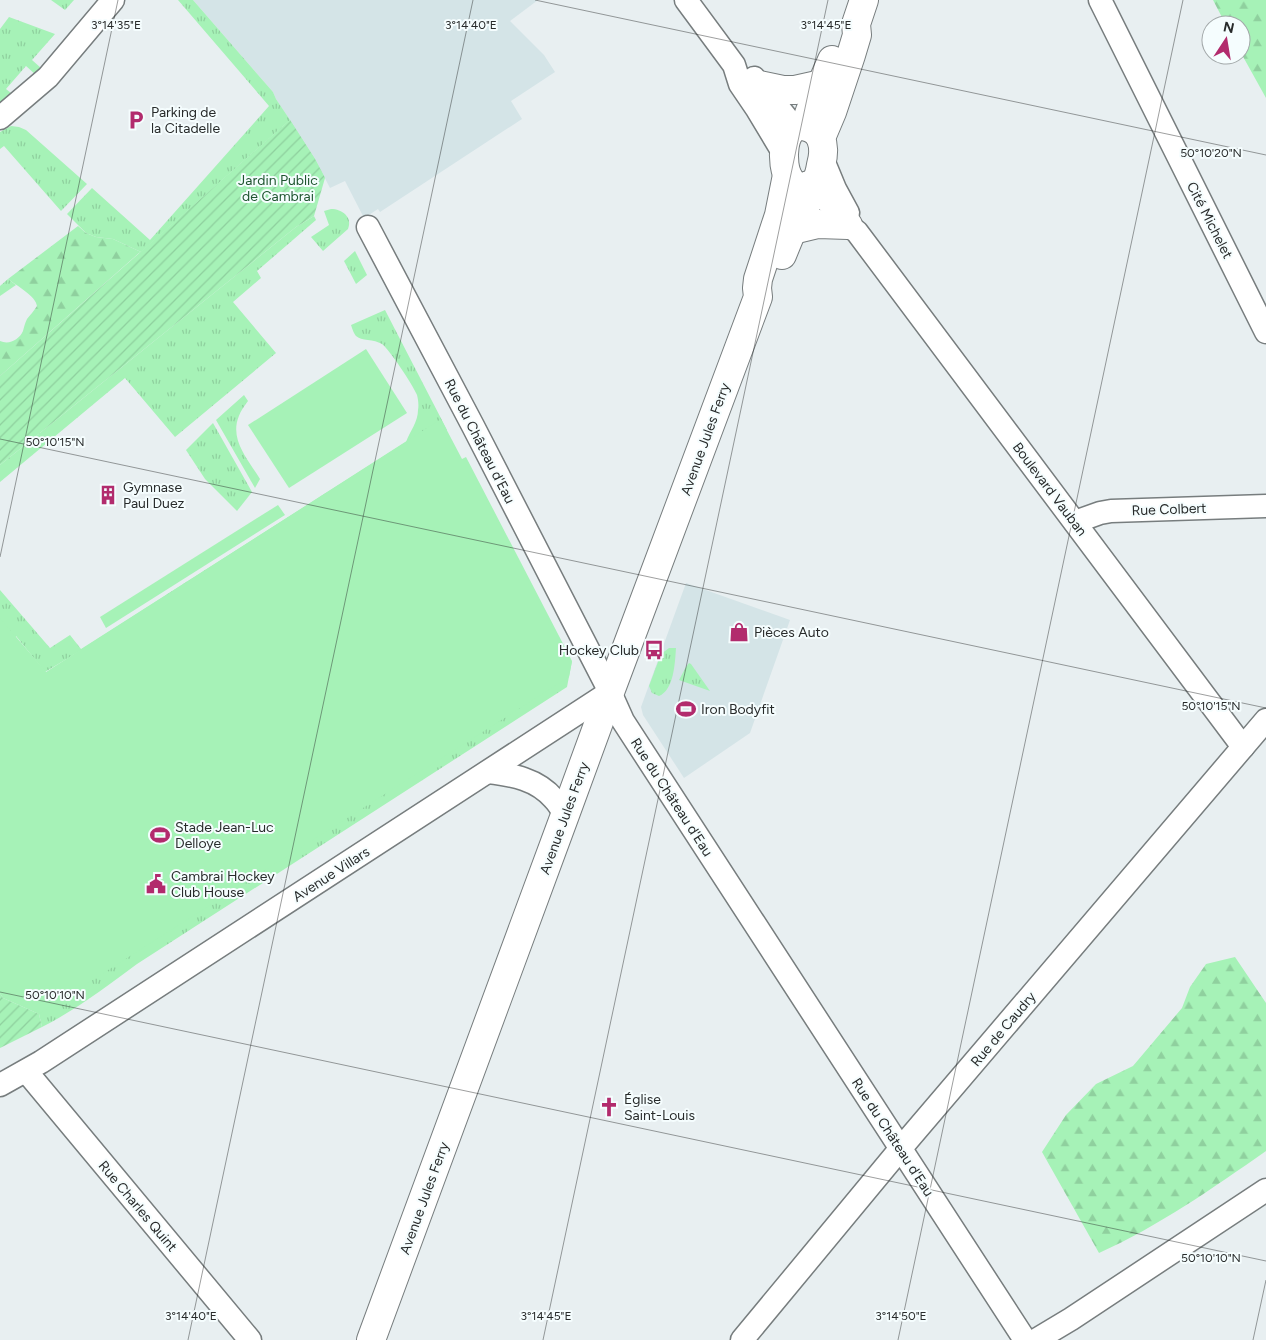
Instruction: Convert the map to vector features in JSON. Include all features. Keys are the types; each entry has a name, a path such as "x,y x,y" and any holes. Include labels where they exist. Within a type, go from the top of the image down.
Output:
{"main road":[{"name":"Avenue Jules Ferry","path":"758,297 765,291 776,272 793,230 808,203 805,156 810,111 842,39 860,12"},
{"name":"Avenue Jules Ferry","path":"371,1340 758,297 758,279 779,215 805,156 832,112 853,50 860,12"},
{"path":"759,85 783,90 795,90 822,84"},
{"path":"793,230 818,224 852,228"}],"street":[{"path":"6,113 53,71 113,0"},
{"name":"Boulevard Vauban","path":"686,0 734,65 740,84 805,156"},
{"name":"Cité Michelet","path":"1100,0 1266,332"},
{"name":"Boulevard Vauban","path":"734,65 746,70 785,114 805,156 818,194 832,205 852,228 1075,522 1242,747"},
{"name":"Rue du Château d'Eau","path":"368,227 610,692 623,721 1025,1340"},
{"name":"Rue Colbert","path":"1075,522 1111,511 1266,506"},
{"name":"Avenue Villars","path":"0,1085 26,1071 610,692"},
{"name":"Rue de Caudry","path":"742,1340 901,1148 1266,720"},
{"path":"488,772 512,775 535,783 554,799 565,816"},
{"name":"Rue Charles Quint","path":"26,1071 250,1340"},
{"path":"1036,1340 1071,1319 1266,1190"}],"shaded area":[{"path":"193,0 538,0 510,21 544,55 555,72 511,101 522,119 380,212 378,209 364,218 345,181 330,188 315,159 273,92"},
{"path":"686,583 790,620 750,733 684,778 643,715 641,707"}],"green space":[{"path":"51,0 74,0 65,10"},
{"path":"178,0 193,0 273,92 290,120 141,252 113,239 96,237 86,233 67,214 92,188 150,240 269,106"},
{"path":"1213,0 1266,0 1266,98 1248,65 1251,65 1251,15 1221,15"},
{"path":"9,17 55,34 32,60 41,68 36,75 26,66 6,89 16,97 0,110 0,29"},
{"path":"290,120 325,178 139,253 0,376 0,341 10,342 19,337 27,319 37,306 30,295 8,279 78,226 86,233 96,237 113,239 141,252"},
{"name":"Jardin Public de Cambrai","path":"290,120 325,178 314,216 296,227 0,465 0,376"},
{"path":"11,126 26,130 87,184 61,211 4,146 0,149 0,132"},
{"path":"331,209 339,210 346,214 349,225 348,229 323,251 311,237 329,225 324,211"},
{"path":"314,216 316,220 257,271 261,278 233,302 276,353 175,437 125,378 0,482 0,465 296,227"},
{"path":"355,251 367,275 356,284 344,261"},
{"path":"8,279 16,285 0,296 0,286"},
{"path":"385,310 447,430 45,672 16,636 0,681 0,590 50,648 70,635 81,649 406,442 417,419 417,395 401,368 385,347 379,342 358,338 351,325"},
{"path":"366,349 407,413 289,488 248,425"},
{"path":"244,395 248,401 237,422 236,432 242,451 260,479 255,488 216,420"},
{"name":"Stade Jean-Luc Delloye","path":"441,419 462,459 466,457 572,661 569,677 39,1014 3,998 0,993 0,618 46,672"},
{"path":"213,423 252,492 237,511 205,479 186,450"},
{"path":"278,505 285,515 106,628 100,617"},
{"path":"669,648 676,648 673,675 668,688 659,696 652,693 649,686 661,654"},
{"path":"572,661 567,687 137,964 55,1020 42,1027 39,1014 0,993 0,923"},
{"path":"689,663 691,664 710,691 679,680"},
{"path":"1235,957 1266,1003 1266,1151 1164,1219 1099,1253 1042,1152 1066,1115 1096,1084 1133,1066 1182,1008 1190,987 1206,964"},
{"path":"0,993 3,998 39,1014 42,1027 0,1048"}],"place":[{"name":"Parking de la Citadelle","path":"136,120"},
{"name":"Gymnase Paul Duez","path":"108,495"},
{"name":"Pièces Auto","path":"739,632"},
{"name":"Hockey Club","path":"654,650"},
{"name":"Iron Bodyfit","path":"686,709"},
{"name":"Stade Jean-Luc Delloye","path":"160,835"},
{"name":"Cambrai Hockey Club House","path":"156,884"},
{"name":"Église Saint-Louis","path":"609,1107"}]}
